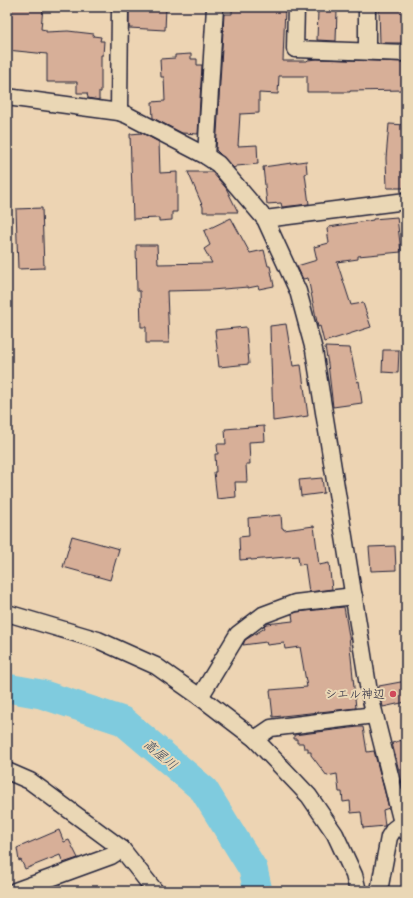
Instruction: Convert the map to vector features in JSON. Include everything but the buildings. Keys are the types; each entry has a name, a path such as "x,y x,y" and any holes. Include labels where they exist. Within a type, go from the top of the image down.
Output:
{"street":[{"path":"119,112 120,7"},
{"path":"206,156 215,7"},
{"path":"296,7 295,49 406,53"},
{"path":"367,7 367,51"},
{"path":"7,97 119,112 127,115 206,156 218,164 265,219 298,291 314,350 369,692 404,828 394,829 388,837 379,891"},
{"path":"265,219 406,201"},
{"path":"200,697 238,634 263,615 294,603 354,596"},
{"path":"7,613 98,640 156,666 255,739 309,796 335,834 354,875 358,891"},
{"path":"255,739 271,728 374,715"},
{"path":"7,771 30,781 122,849 155,891"},
{"path":"15,891 111,856 122,849"}],"waterway":[{"name":"高屋川","path":"7,688 41,694 123,721 204,790 253,869 258,891"}],"place":[{"name":"シエル神辺","path":"393,694"}]}
